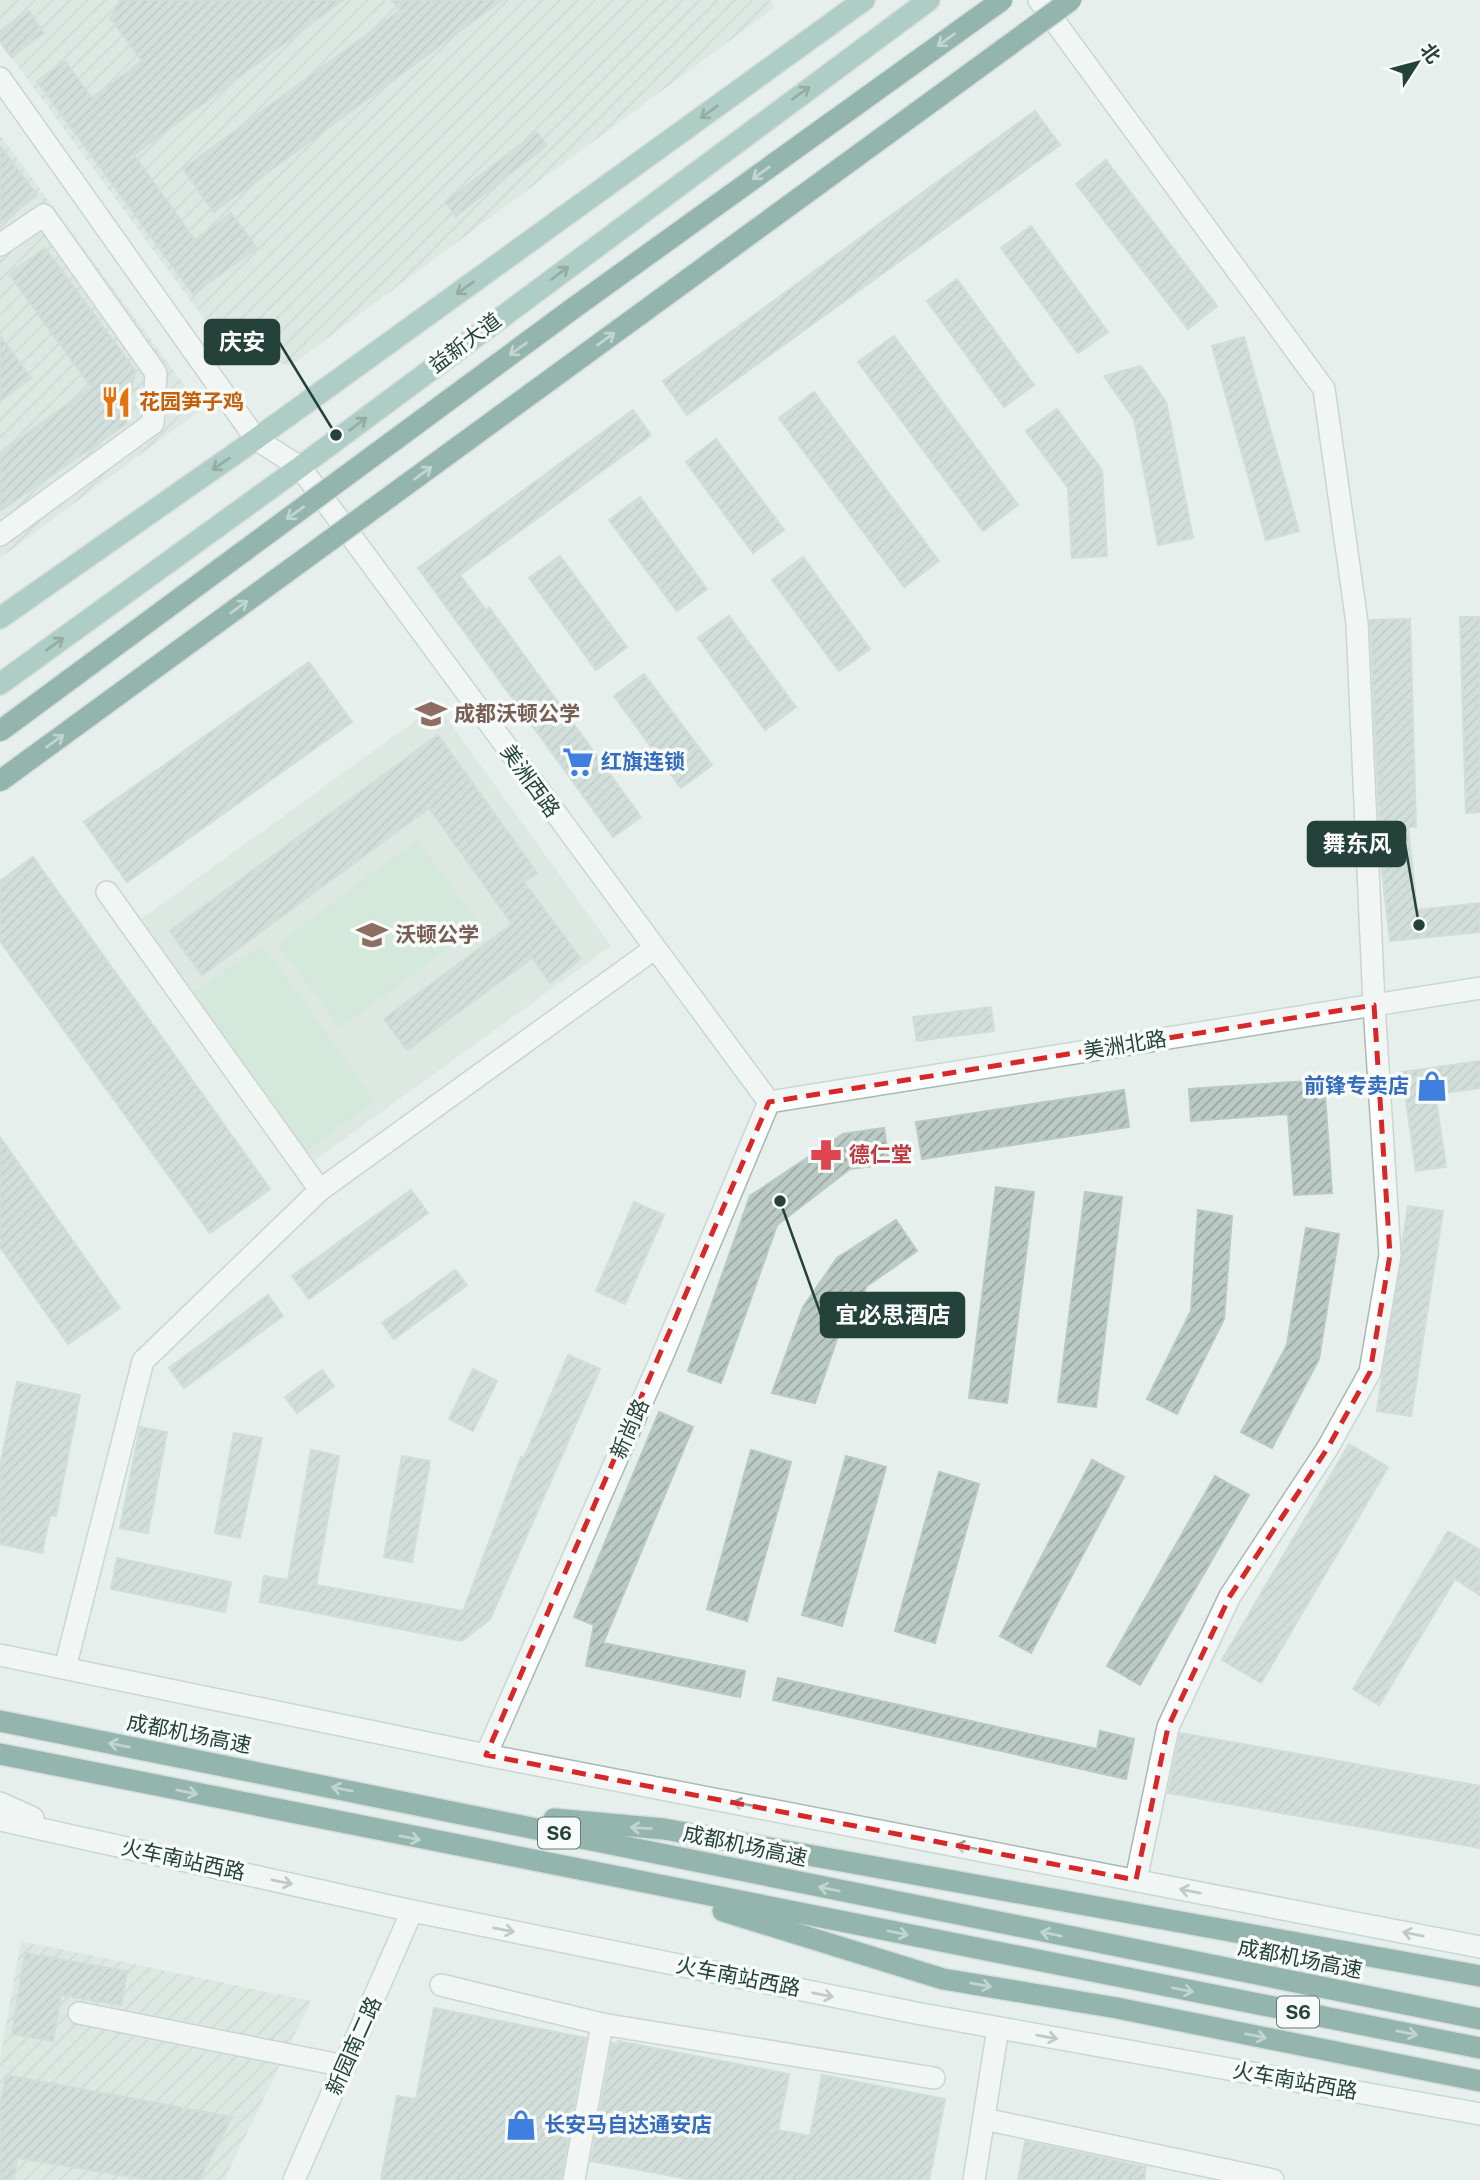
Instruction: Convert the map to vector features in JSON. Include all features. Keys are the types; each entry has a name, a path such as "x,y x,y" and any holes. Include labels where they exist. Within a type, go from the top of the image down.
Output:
{"highway":[{"path":"0,731 575,307 1002,0"},
{"path":"0,781 1070,0"},
{"name":"成都机场高速","path":"0,1721 1118,1948 1480,2018"},
{"name":"S6","path":"0,1754 1480,2048"},
{"path":"383,1797 600,1825 664,1829 1480,1976"},
{"path":"611,1876 943,1979 1117,2008 1480,2081"}],"main road":[{"name":"益新大道","path":"0,618 256,439 864,0"},
{"name":"益新大道","path":"0,684 300,467 929,0"}],"street":[{"path":"1039,0 1324,389 1357,623 1374,1005 1390,1255 1370,1372 1327,1449 1230,1596 1168,1727 1136,1880"},
{"path":"0,78 256,439"},
{"path":"0,245 44,215 156,373 153,423 0,535"},
{"name":"美洲西路","path":"256,439 300,467 769,1102"},
{"path":"107,892 320,1190"},
{"path":"65,1668 143,1361 320,1190 654,949"},
{"name":"美洲北路","path":"769,1102 1480,988"},
{"name":"新尚路","path":"486,1755 664,1352 769,1102"},
{"path":"0,1643 65,1668"},
{"path":"0,1655 486,1755 1480,1947"},
{"path":"0,1803 71,1836"},
{"name":"火车南站西路","path":"0,1820 412,1911 998,2028 1480,2114"},
{"name":"新园南二路","path":"294,2180 412,1911"},
{"path":"441,1985 602,2024 934,2078"},
{"path":"79,2013 345,2066"},
{"path":"575,2180 602,2024"},
{"path":"974,2180 998,2028"},
{"path":"984,2119 1273,2180"}],"highlighted area":[{"path":"1374,1005 1390,1255 1370,1372 1327,1449 1230,1596 1168,1727 1136,1880 486,1755 769,1102"}],"shaded area":[{"path":"0,0 770,0 775,7 291,365 232,357 0,42"},
{"path":"0,135 202,409 0,558"},
{"name":"沃顿公学","path":"437,705 611,946 308,1165 133,925"},
{"path":"21,1941 311,2001 224,2180 0,2180 0,2058"}],"green space":[{"path":"417,840 480,925 340,1028 277,944"},
{"path":"262,944 375,1101 306,1151 193,993"}],"building":[{"path":"121,0 343,0 134,155 195,240 231,213 257,248 193,294 37,81 65,61 92,98 142,61 110,18"},
{"path":"392,0 502,0 214,212 183,169 400,10"},
{"path":"29,11 44,33 11,57 0,41 0,31"},
{"path":"1035,111 1060,145 687,415 663,381"},
{"path":"537,132 547,145 456,216 445,202"},
{"path":"0,146 37,195 0,223"},
{"path":"1106,160 1217,306 1188,329 1076,184"},
{"path":"1031,226 1108,332 1078,353 1001,248"},
{"path":"45,248 135,370 126,424 0,511 0,453 91,387 9,274"},
{"path":"957,279 1034,385 1004,407 927,301"},
{"path":"0,336 31,378 0,401"},
{"path":"894,336 1018,505 983,531 858,362"},
{"path":"1244,337 1299,531 1266,540 1212,346"},
{"path":"1141,366 1166,402 1193,538 1158,545 1134,419 1104,376"},
{"path":"814,392 939,561 904,587 779,418"},
{"path":"1057,409 1102,470 1107,556 1072,558 1068,488 1026,431"},
{"path":"633,410 651,435 460,575 486,610 489,607 641,817 613,837 418,568"},
{"path":"716,439 784,530 753,553 686,462"},
{"path":"640,497 707,589 677,611 609,520"},
{"path":"560,556 627,647 596,670 529,578"},
{"path":"803,557 870,649 839,671 772,580"},
{"path":"729,616 796,707 765,730 698,638"},
{"path":"1460,617 1480,617 1480,812 1466,813"},
{"path":"1410,619 1416,827 1408,827 1417,910 1480,903 1480,932 1390,941 1381,863 1370,620"},
{"path":"309,662 352,722 127,882 84,822"},
{"path":"644,674 712,765 681,788 614,696"},
{"path":"438,735 537,873 524,882 581,959 550,983 532,958 407,1050 384,1019 512,924 429,808 202,975 170,931"},
{"path":"33,857 270,1189 210,1233 0,941 0,881"},
{"path":"991,1007 994,1031 917,1041 913,1017"},
{"path":"1480,1061 1480,1088 1435,1094 1446,1167 1416,1171 1402,1072"},
{"path":"1324,1080 1332,1193 1294,1195 1288,1114 1191,1121 1189,1089"},
{"path":"1124,1090 1129,1127 922,1159 916,1122"},
{"path":"884,1128 889,1164 850,1169 777,1225 721,1383 688,1371 750,1196 843,1134"},
{"path":"0,1137 120,1308 68,1344 0,1247"},
{"path":"996,1187 1034,1192 1007,1403 969,1398"},
{"path":"411,1190 428,1213 309,1299 292,1276"},
{"path":"1085,1192 1122,1197 1096,1407 1058,1402"},
{"path":"634,1202 664,1215 625,1304 596,1291"},
{"path":"1408,1206 1443,1211 1411,1416 1377,1411"},
{"path":"1198,1210 1232,1216 1224,1319 1177,1414 1147,1399 1191,1311"},
{"path":"896,1220 917,1251 867,1286 838,1336 815,1403 772,1393 803,1307 837,1258"},
{"path":"1306,1228 1339,1234 1319,1359 1272,1448 1241,1432 1287,1345"},
{"path":"455,1270 467,1285 394,1339 382,1323"},
{"path":"268,1295 283,1316 184,1388 169,1368"},
{"path":"568,1355 600,1369 490,1619 462,1641 260,1602 264,1576 288,1580 311,1450 339,1456 316,1585 463,1611 521,1457 524,1458"},
{"path":"473,1369 497,1381 473,1431 449,1419"},
{"path":"322,1370 334,1386 297,1413 285,1397"},
{"path":"17,1382 80,1395 56,1516 50,1515 42,1553 0,1544 0,1466"},
{"path":"659,1412 693,1427 603,1643 745,1671 740,1697 586,1666 594,1625 574,1617"},
{"path":"140,1427 167,1432 148,1533 120,1528"},
{"path":"234,1433 262,1438 240,1538 215,1533"},
{"path":"1349,1444 1388,1467 1261,1683 1222,1660"},
{"path":"751,1450 791,1462 747,1621 707,1609"},
{"path":"402,1456 430,1461 412,1562 384,1557"},
{"path":"846,1456 886,1467 842,1626 802,1615"},
{"path":"1092,1460 1124,1477 1031,1653 1000,1636"},
{"path":"939,1472 979,1484 935,1643 895,1631"},
{"path":"1215,1476 1249,1495 1140,1685 1107,1666"},
{"path":"1448,1531 1480,1550 1480,1595 1455,1579 1379,1705 1353,1689"},
{"path":"117,1558 231,1582 225,1612 111,1589"},
{"path":"778,1678 1097,1749 1100,1731 1134,1739 1126,1779 773,1700"},
{"path":"1180,1733 1480,1786 1480,1848 1168,1793"},
{"path":"25,1953 127,1971 121,2005 61,1995 53,2041 12,2034"},
{"path":"434,2008 586,2038 561,2180 381,2180 397,2096 416,2099"},
{"path":"618,2041 789,2074 778,2130 810,2136 822,2075 945,2099 929,2180 694,2180 591,2161 612,2043 617,2044"},
{"path":"6,2075 232,2117 199,2180 151,2180 17,2158 14,2180 0,2180 0,2106"},
{"path":"1025,2141 1146,2167 1144,2180 1018,2180"}],"place":[{"name":"花园笋子鸡","path":"116,402"},
{"name":"庆安","path":"336,435"},
{"name":"成都沃顿公学","path":"431,714"},
{"name":"红旗连锁","path":"578,762"},
{"name":"舞东风","path":"1419,925"},
{"name":"沃顿公学","path":"372,935"},
{"name":"前锋专卖店","path":"1432,1086"},
{"name":"德仁堂","path":"826,1155"},
{"name":"宜必思酒店","path":"780,1201"},
{"name":"长安马自达通安店","path":"521,2125"}]}
